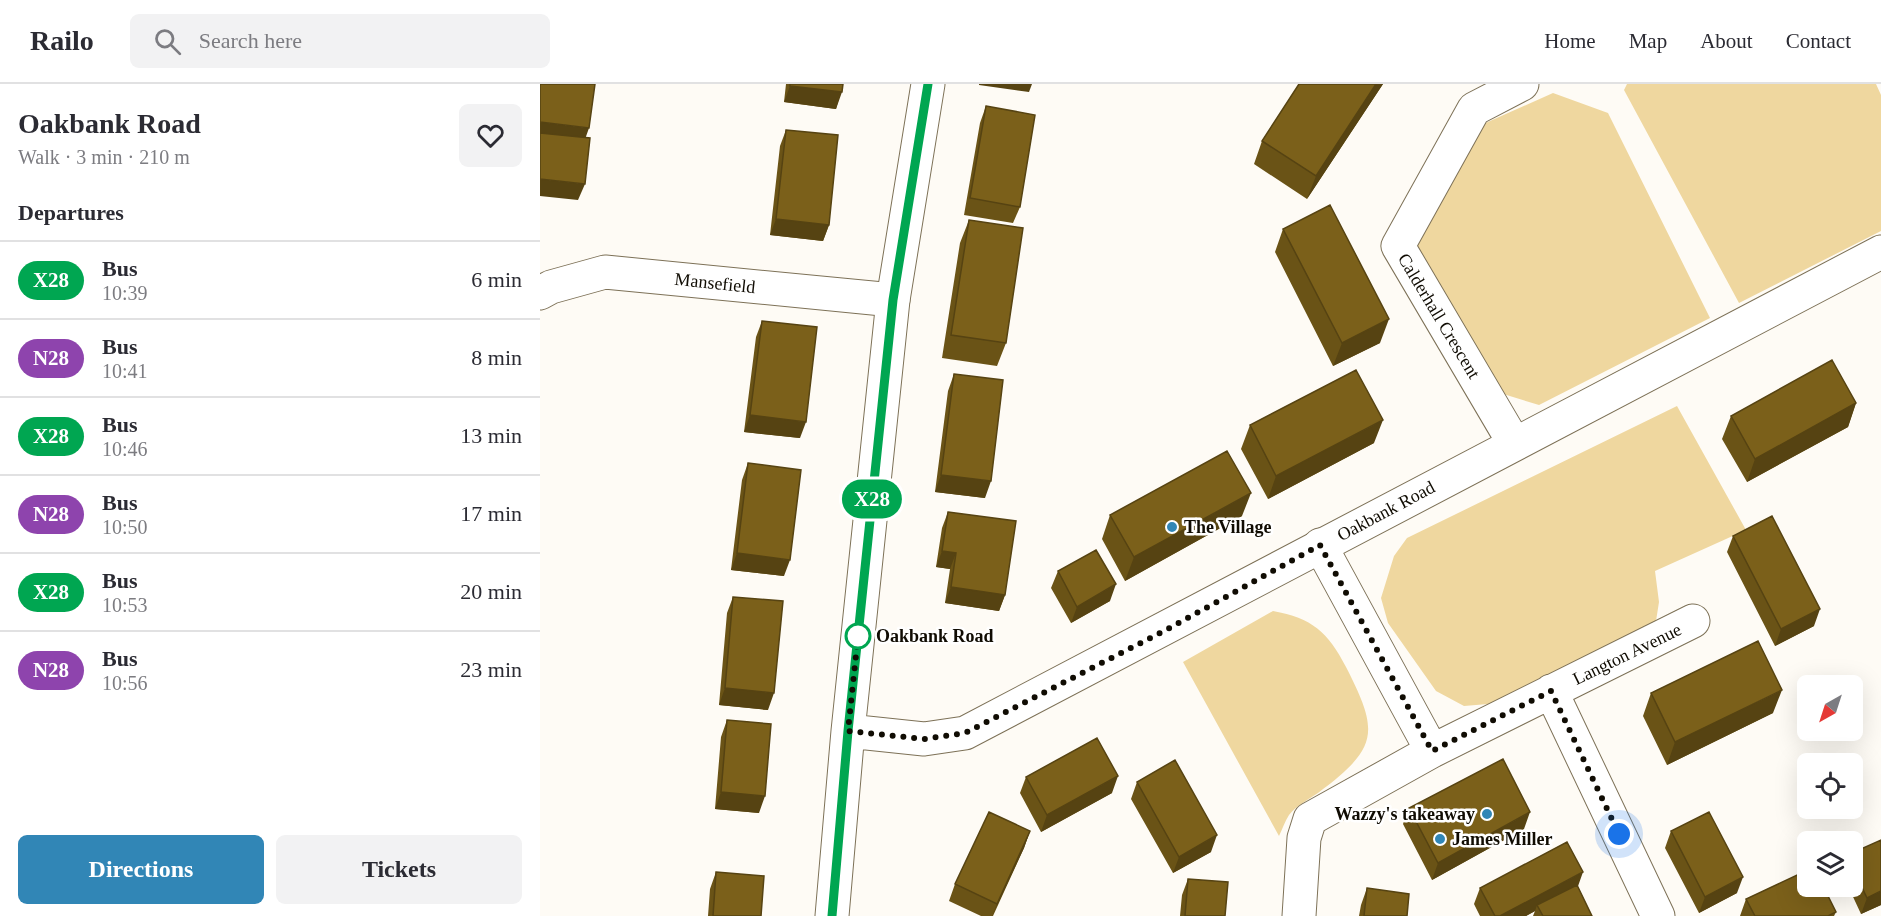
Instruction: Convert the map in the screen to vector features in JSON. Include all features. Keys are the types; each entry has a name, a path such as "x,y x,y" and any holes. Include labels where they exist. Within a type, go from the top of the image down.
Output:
{"street":[{"path":"832,916 848,731 893,300 928,84"},
{"name":"Calderhall Crescent","path":"1514,443 1398,246 1474,109 1522,84"},
{"name":"Oakbank Road","path":"848,731 924,739 965,733 1166,630 1320,545 1881,252"},
{"name":"Mansefield","path":"540,293 551,287 605,272 893,300"},
{"path":"1320,545 1432,751"},
{"name":"Langton Avenue","path":"1299,916 1304,838 1310,819 1432,751 1693,621"},
{"path":"1551,691 1658,916"}],"shaded area":[{"path":"1627,84 1876,84 1881,95 1881,231 1739,303 1624,90"},
{"path":"1553,93 1608,113 1710,318 1539,405 1500,393 1412,237 1472,129"},
{"path":"1677,406 1746,530 1655,571 1659,602 1656,621 1500,703 1464,706 1436,691 1388,623 1381,598 1394,556 1407,538"},
{"path":"1273,611 1298,618 1317,628 1332,644 1357,690 1368,724 1367,738 1362,751 1352,764 1292,812 1279,836 1183,662"}],"building":[{"path":"540,84 595,84 589,128 540,122"},
{"path":"790,84 843,84 842,92 790,86"},
{"path":"1299,84 1376,84 1316,176 1262,141"},
{"path":"986,106 1035,115 1020,207 970,198"},
{"path":"786,130 838,135 829,225 776,219"},
{"path":"540,133 590,138 585,184 540,179"},
{"path":"1330,205 1389,319 1342,343 1283,229"},
{"path":"969,220 1023,228 1006,343 951,335"},
{"path":"762,321 817,327 806,422 750,415"},
{"path":"1832,360 1856,403 1755,459 1731,416"},
{"path":"1356,370 1383,420 1276,476 1250,425"},
{"path":"954,374 1003,380 991,481 941,475"},
{"path":"1227,451 1251,493 1134,557 1110,515"},
{"path":"748,463 801,470 790,560 737,553"},
{"path":"948,512 1016,521 1005,595 951,587 956,553 942,551"},
{"path":"1772,516 1820,609 1781,629 1733,536"},
{"path":"1096,550 1116,584 1077,607 1058,571"},
{"path":"733,597 783,601 774,693 725,688"},
{"path":"1758,641 1782,690 1675,742 1651,693"},
{"path":"727,720 771,724 765,796 721,792"},
{"path":"1097,738 1118,776 1047,815 1026,777"},
{"path":"1503,759 1530,812 1438,863 1409,808"},
{"path":"1175,760 1217,835 1179,857 1137,782"},
{"path":"989,812 1030,831 997,904 955,884"},
{"path":"1709,812 1743,877 1705,897 1671,831"},
{"path":"1881,840 1881,891 1867,898 1863,889 1863,848"},
{"path":"1567,842 1583,872 1500,916 1495,916 1480,888"},
{"path":"716,872 764,876 761,916 713,916"},
{"path":"1797,875 1797,897 1828,897 1836,912 1828,916 1755,916 1746,899"},
{"path":"1188,879 1228,882 1225,916 1185,916"},
{"path":"1577,885 1592,916 1543,916 1537,905"},
{"path":"1367,888 1409,894 1407,916 1364,916"}],"bus line":[{"name":"X28","path":"832,916 848,731 893,300 928,84"}],"place":[{"name":"The Village","path":"1172,527"},
{"name":"Oakbank Road","path":"858,636"},
{"name":"Wazzy's takeaway","path":"1487,814"},
{"name":"James Miller","path":"1440,839"}],"route":[{"path":"858,636 848,731 924,739 965,733 1166,630 1320,545 1432,751 1551,691 1619,834"}]}
